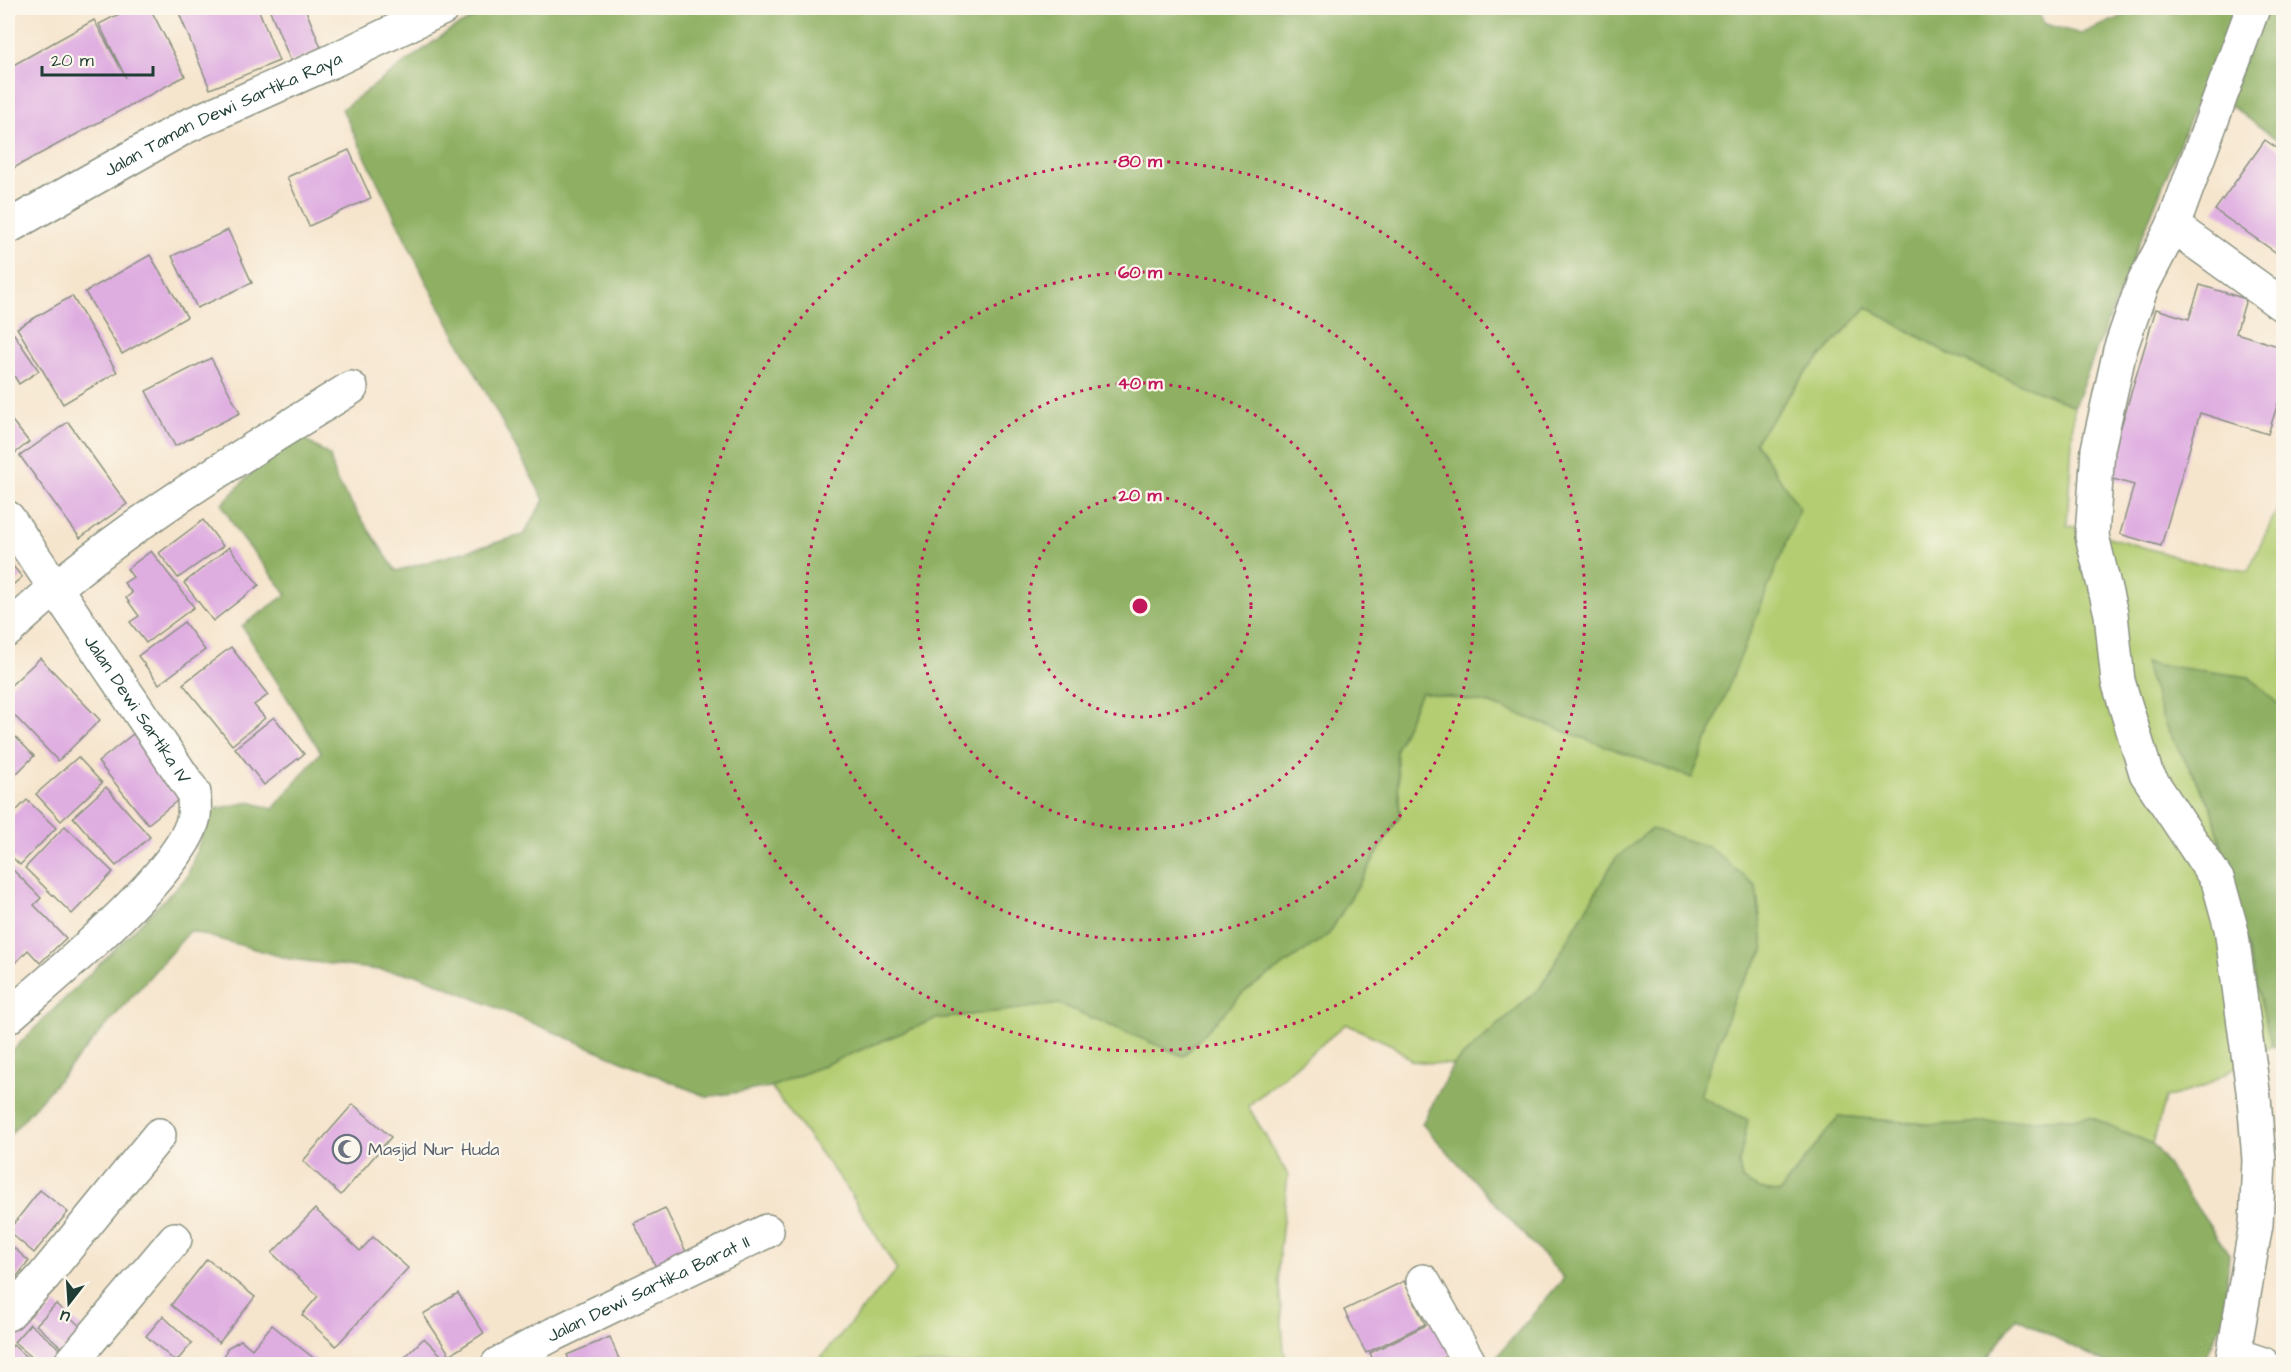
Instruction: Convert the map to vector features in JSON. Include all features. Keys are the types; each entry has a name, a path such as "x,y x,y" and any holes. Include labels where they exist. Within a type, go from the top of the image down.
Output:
{"street":[{"name":"Jalan Taman Dewi Sartika Raya","path":"8,227 185,127 443,8"},
{"path":"2244,1361 2259,1160 2254,1098 2231,928 2218,881 2146,773 2118,681 2111,614 2092,536 2098,449 2120,351 2142,286 2173,226 2253,8"},
{"path":"2173,226 2283,306"},
{"path":"8,630 55,586 197,484 351,387"},
{"name":"Jalan Dewi Sartika IV","path":"8,518 194,793 194,817 180,846 153,881 81,953 8,1017"},
{"path":"8,1314 44,1276 159,1135"},
{"name":"Jalan Dewi Sartika Barat II","path":"498,1365 554,1334 767,1231"},
{"path":"70,1365 175,1239"},
{"path":"1423,1281 1470,1365"}],"green space":[{"path":"493,8 2034,8 2045,24 2081,34 2142,8 2283,8 2283,144 2203,85 2074,406 1951,355 1867,307 1803,376 1755,442 1800,508 1692,778 1490,704 1421,692 1396,749 1400,815 1329,934 1243,993 1183,1056 1059,1004 935,1019 771,1087 707,1097 419,975 290,959 190,931 8,1137 8,1055 187,877 211,810 250,802 273,809 321,752 242,626 287,594 238,533 222,504 253,471 301,437 330,456 337,482 396,571 523,535 544,500 429,287 342,109 450,30"},
{"path":"1867,307 1951,355 2074,406 2067,525 2198,563 2248,571 2283,497 2283,709 2249,677 2165,725 2212,808 2272,1046 2203,1087 2165,1098 2153,1144 2090,1117 1936,1125 1839,1116 1779,1193 1759,1189 1742,1180 1739,1164 1747,1120 1699,1096 1736,992 1764,951 1756,887 1709,847 1615,859 1540,988 1453,1065 1412,1061 1392,1045 1346,1024 1248,1106 1288,1175 1278,1267 1284,1351 1289,1364 815,1364 897,1270 849,1191 771,1087 935,1019 1059,1004 1183,1055 1243,993 1329,934 1400,815 1396,749 1421,692 1490,704 1755,442 1803,376"},
{"path":"2144,663 2249,677 2283,709 2283,1049 2272,1046 2212,808 2165,725"},
{"path":"1651,829 1709,847 1756,886 1764,951 1736,992 1700,1096 1748,1120 1739,1164 1742,1180 1759,1189 1779,1193 1839,1116 1936,1125 2090,1117 2153,1144 2229,1254 2224,1319 2202,1364 2108,1364 2016,1318 1983,1364 1493,1364 1492,1362 1564,1278 1422,1124 1453,1065 1540,988 1615,859"}],"building":[{"path":"131,8 150,8 185,76 10,170 8,68 94,20 126,78 99,24"},
{"path":"177,8 258,8 279,61 210,89"},
{"path":"269,8 305,8 322,50 291,62"},
{"path":"2265,140 2284,153 2284,258 2215,210"},
{"path":"349,150 371,198 309,226 287,177"},
{"path":"228,230 252,283 197,308 172,256"},
{"path":"150,255 187,317 122,354 85,292"},
{"path":"2200,285 2246,299 2236,333 2284,348 2284,385 2268,434 2200,413 2161,546 2120,534 2134,485 2106,477 2156,309 2189,319"},
{"path":"72,296 117,372 63,404 17,328"},
{"path":"14,334 39,371 19,384 8,366 8,338"},
{"path":"211,358 240,413 175,446 146,391"},
{"path":"8,418 29,442 8,459"},
{"path":"68,422 127,504 80,538 20,456"},
{"path":"203,520 223,546 178,578 159,553"},
{"path":"229,547 259,585 213,621 184,583"},
{"path":"151,551 194,607 146,643 130,622 139,616 126,598 132,593 124,583 133,577 127,569"},
{"path":"8,560 22,577 8,589"},
{"path":"184,622 205,650 159,684 138,656"},
{"path":"231,647 268,695 254,705 265,718 232,745 183,684"},
{"path":"40,658 100,720 58,761 8,709 8,688"},
{"path":"274,717 304,754 264,785 235,748"},
{"path":"8,729 34,756 8,782"},
{"path":"133,734 183,796 148,824 98,762"},
{"path":"78,757 102,783 61,821 36,794"},
{"path":"106,787 150,837 116,866 73,817"},
{"path":"27,800 56,828 20,865 8,853 8,819"},
{"path":"65,826 113,872 72,914 25,868"},
{"path":"8,865 41,898 34,905 66,938 40,963 28,950 14,964 8,958"},
{"name":"Masjid Nur Huda","path":"353,1104 391,1137 341,1195 303,1161"},
{"path":"40,1190 68,1212 34,1253 8,1231"},
{"path":"665,1208 687,1254 657,1269 634,1223"},
{"path":"315,1209 360,1251 373,1237 408,1268 336,1346 302,1315 318,1296 272,1253"},
{"path":"8,1243 29,1261 8,1288"},
{"path":"207,1259 255,1297 219,1343 171,1305"},
{"path":"1404,1281 1425,1324 1366,1353 1344,1310"},
{"path":"458,1293 484,1333 450,1355 423,1314"},
{"path":"56,1304 83,1329 65,1350 36,1325"},
{"path":"163,1316 192,1343 176,1362 146,1336"},
{"path":"1436,1320 1452,1354 1430,1364 1375,1364 1370,1353"},
{"path":"30,1324 64,1352 53,1364 40,1364 14,1342"},
{"path":"272,1325 321,1364 222,1364 227,1348 241,1340 252,1349"},
{"path":"610,1337 621,1364 571,1364 567,1355"},
{"path":"424,1338 450,1364 398,1364"},
{"path":"13,1345 34,1364 8,1364 8,1351"}],"place":[{"name":"Masjid Nur Huda","path":"347,1149"}]}
